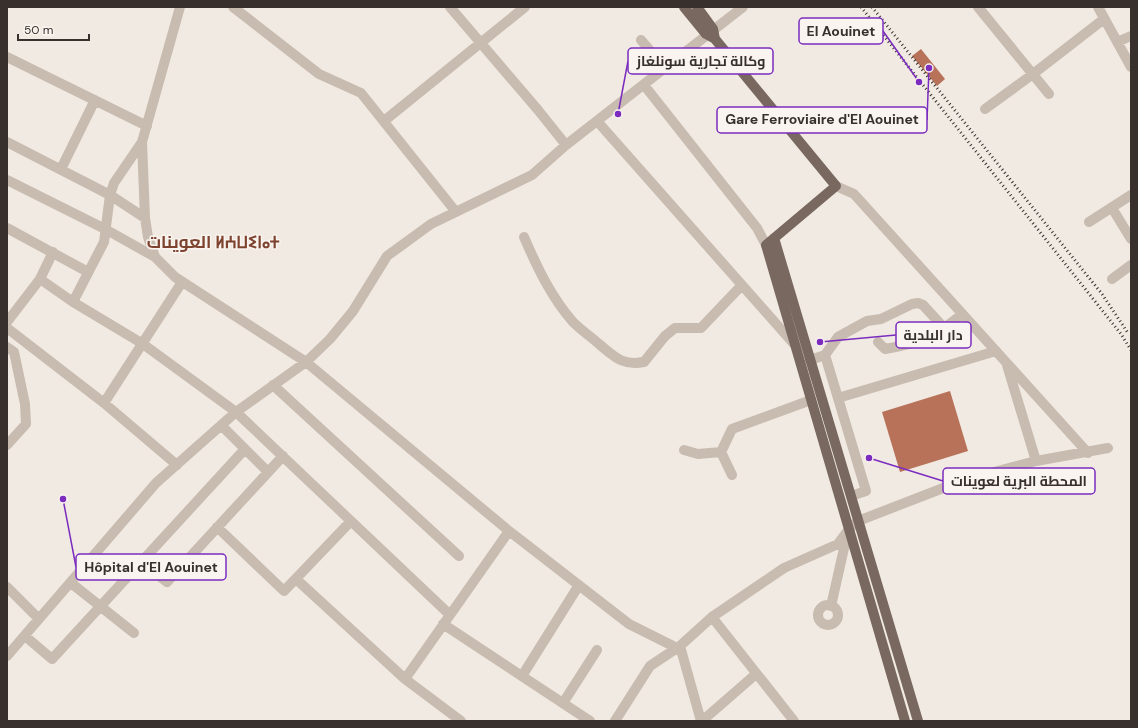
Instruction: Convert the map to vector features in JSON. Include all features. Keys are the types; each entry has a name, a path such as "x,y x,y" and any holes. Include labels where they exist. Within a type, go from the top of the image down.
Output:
{"main road":[{"path":"684,7 712,34 836,186 766,245 905,721"},
{"path":"697,7 712,34"},
{"path":"774,238 918,721"}],"street":[{"path":"73,302 104,242 110,195 114,183 142,142 180,7"},
{"path":"233,7 319,74 361,92 456,212"},
{"path":"450,7 481,42 566,145"},
{"path":"384,121 525,7"},
{"path":"7,656 156,483 236,412 306,362 330,339 353,311 387,256 431,224 532,175 566,145 665,68 712,34 743,7"},
{"path":"978,7 1049,94"},
{"path":"1098,7 1131,67"},
{"path":"985,109 1104,19"},
{"path":"1117,42 1131,36"},
{"path":"641,40 665,68"},
{"path":"7,57 147,126"},
{"path":"644,85 757,228 766,245"},
{"path":"61,169 94,100"},
{"path":"597,121 794,344"},
{"path":"7,142 110,195 145,218"},
{"path":"142,142 145,218 148,237 155,257 164,268 182,282 306,362 509,531 629,624 678,647 701,721 756,674"},
{"path":"7,180 105,229 155,257"},
{"path":"836,186 854,194 1088,453"},
{"path":"1089,222 1131,195"},
{"path":"1112,208 1131,239"},
{"path":"7,228 88,272"},
{"path":"524,237 537,268 555,298 574,322 619,361 635,364 644,362 665,336 675,328 701,328 742,285"},
{"path":"7,322 40,279 53,252"},
{"path":"1112,279 1131,265"},
{"path":"40,279 73,302 143,344 236,412 449,614"},
{"path":"104,403 182,282"},
{"path":"810,360 825,355 838,337 866,321 881,320 912,304 918,303 923,305 945,329"},
{"path":"878,342 885,349 915,344 945,329 962,314"},
{"path":"7,328 104,403 176,465"},
{"path":"7,347 14,352 25,404 26,424 7,445"},
{"path":"838,398 996,351"},
{"path":"825,355 866,492 851,496"},
{"path":"1007,363 1036,461"},
{"path":"273,385 459,556"},
{"path":"721,452 732,430 811,400"},
{"path":"221,425 268,472"},
{"path":"616,721 650,666 678,647 712,617 784,568 838,544 849,529 858,521 964,480 1036,461 1088,453 1108,448"},
{"path":"25,636 52,659 140,561 245,449"},
{"path":"684,450 698,454 721,452"},
{"path":"721,452 732,475"},
{"path":"140,561 167,582 283,456"},
{"path":"217,527 284,591 351,521"},
{"path":"831,606 849,529"},
{"path":"405,679 449,614 509,531"},
{"path":"296,578 405,679 461,721"},
{"path":"71,583 134,633"},
{"path":"522,676 579,585"},
{"path":"7,587 39,619"},
{"path":"712,617 794,721"},
{"path":"443,624 590,721"},
{"path":"878,630 890,626"},
{"path":"563,704 597,650"},
{"path":"898,695 909,690"}],"building":[{"path":"921,49 945,79 937,86 912,56"},
{"path":"950,391 968,451 900,472 882,412"}],"railway":[{"path":"861,7 1121,334 1131,350"},
{"path":"872,7 1102,294 1128,333"}],"place":[{"name":"Gare Ferroviaire d'El Aouinet","path":"929,68"},
{"name":"El Aouinet","path":"919,82"},
{"name":"وكالة تجارية سونلغاز","path":"618,114"},
{"name":"دار البلدية","path":"820,342"},
{"name":"المحطة البرية لعوينات","path":"869,458"},
{"name":"Hôpital d'El Aouinet","path":"63,499"}],"district":[{"name":"العوينات ⵍⵄⵡⵉⵏⴰⵜ","path":"213,242"}]}
